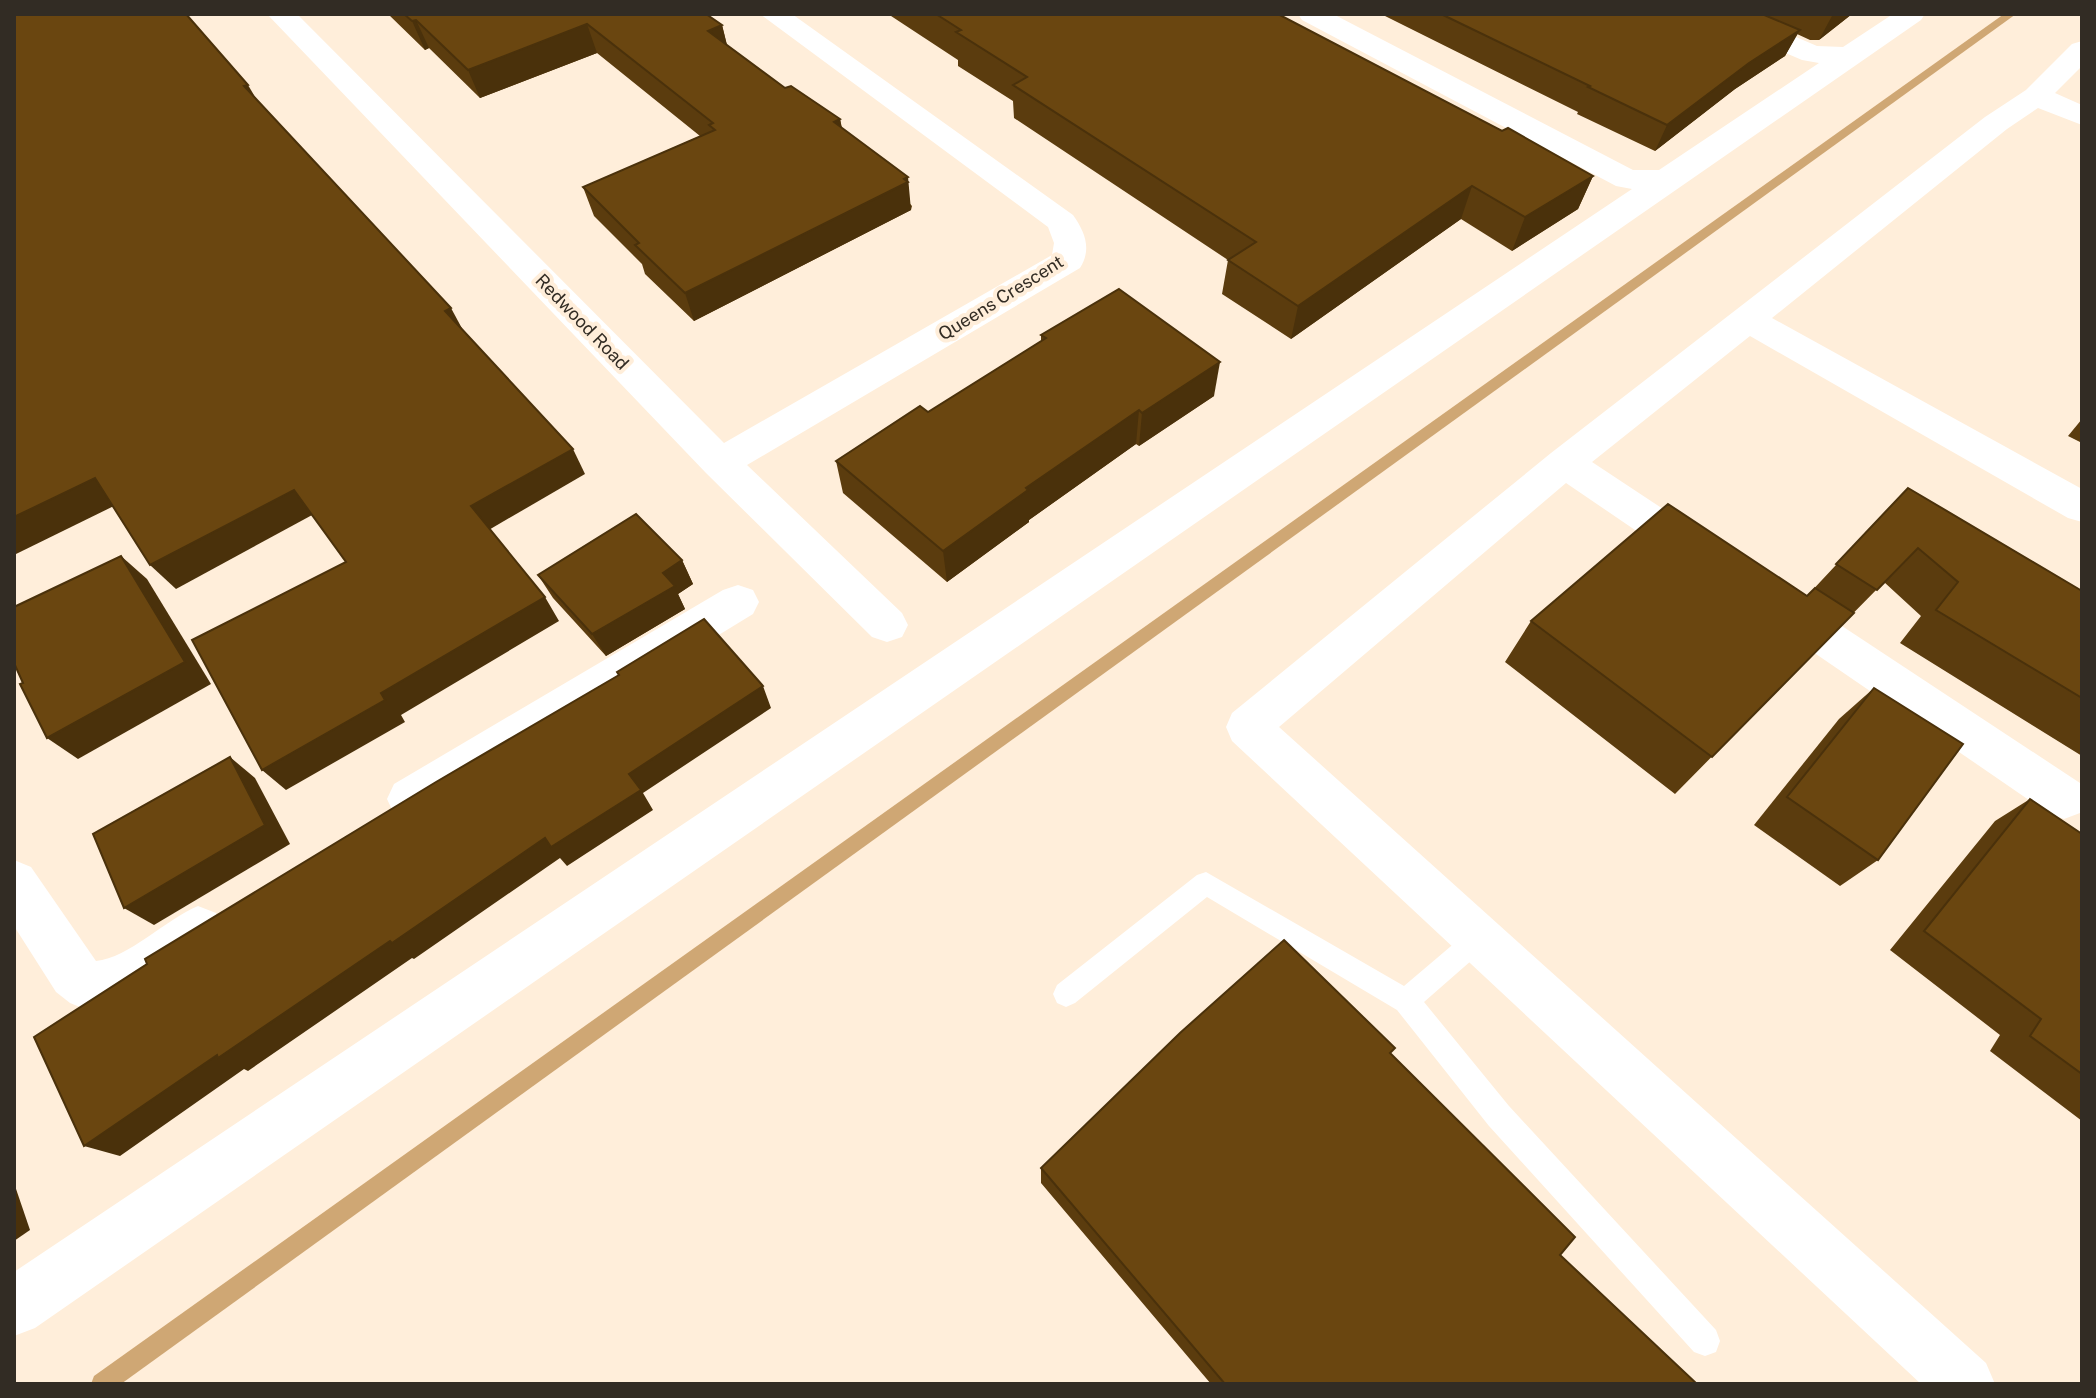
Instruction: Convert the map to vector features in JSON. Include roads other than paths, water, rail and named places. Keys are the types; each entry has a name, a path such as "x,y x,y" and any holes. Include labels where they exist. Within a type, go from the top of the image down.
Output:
{"street":[{"name":"Redwood Road","path":"281,14 720,463 887,625"},
{"name":"Queens Crescent","path":"720,463 1068,260 1071,243 1062,222 774,14"},
{"path":"1312,14 1627,179 1665,180"},
{"path":"1719,14 1812,54 1849,56"},
{"path":"14,1307 1911,14"},
{"path":"1965,1384 1248,727 1565,463 1996,123 2036,96 2082,50"},
{"path":"2036,96 2082,116"},
{"path":"1749,320 2082,507"},
{"path":"1565,463 2064,798"},
{"path":"373,821 738,602"},
{"path":"14,883 74,975 88,986 105,986 123,977 228,911"}],"lane":[{"path":"1066,994 1206,883 1406,1001 1499,1116 1705,1341"},
{"path":"1406,1001 1479,938"}],"waterway":[{"path":"102,1384 2011,14"}]}
